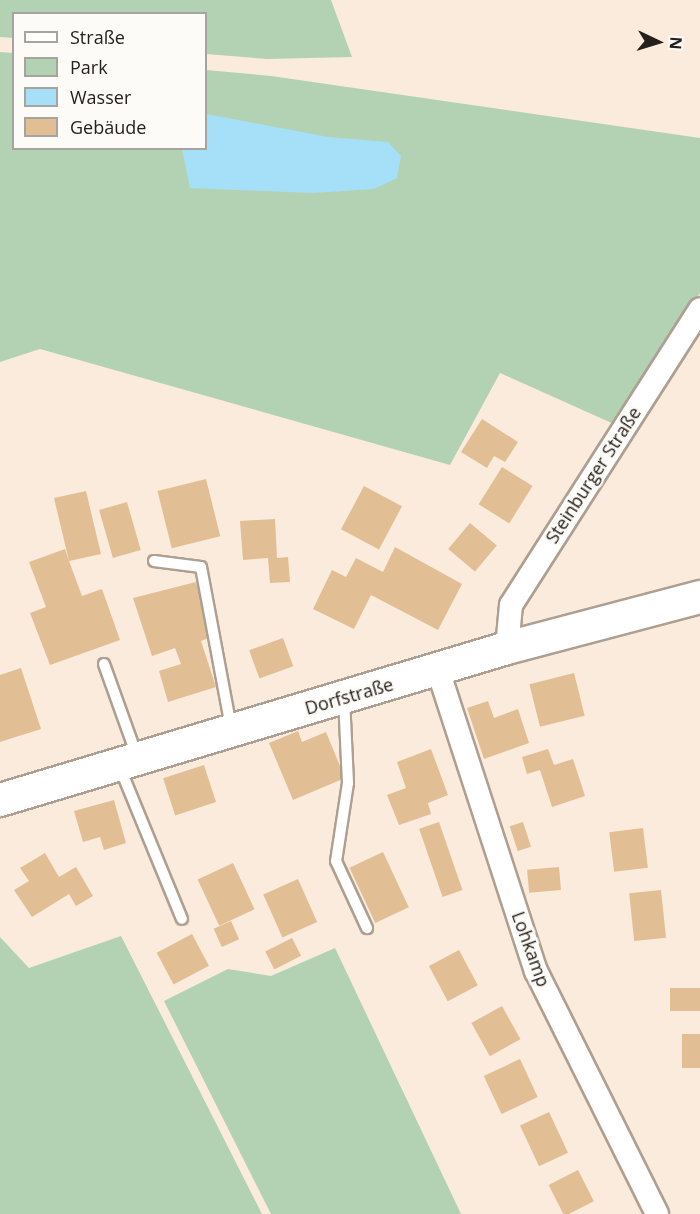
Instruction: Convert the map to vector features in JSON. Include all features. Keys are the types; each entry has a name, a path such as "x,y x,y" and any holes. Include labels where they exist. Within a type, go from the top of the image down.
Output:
{"street":[{"name":"Steinburger Straße","path":"507,648 511,604 700,309"},
{"name":"Dorfstraße","path":"0,800 507,648 700,597"},
{"name":"Lohkamp","path":"438,670 536,971 657,1214"}],"lane":[{"path":"154,561 201,567 231,731"},
{"path":"104,664 128,762 182,919"},
{"path":"344,698 348,783 336,861 367,928"}],"green space":[{"path":"0,0 331,0 352,57 267,59 207,54 207,12 12,12 12,38 0,37"},
{"path":"0,52 12,53 12,150 207,150 207,70 271,76 700,138 700,293 616,425 500,373 450,465 40,349 0,362"},
{"path":"121,936 262,1214 0,1214 0,937 29,968"},
{"path":"335,948 461,1214 271,1214 164,1001 228,969 271,976"}],"water":[{"path":"207,114 328,137 388,142 401,156 397,178 374,189 312,193 190,188 182,150 207,150"}],"building":[{"path":"482,419 518,442 505,462 494,456 487,468 461,452"},
{"path":"502,467 533,486 509,523 479,504"},
{"path":"206,479 220,536 172,548 157,491"},
{"path":"364,486 402,506 379,549 341,529"},
{"path":"86,491 101,554 69,561 54,498"},
{"path":"127,502 141,550 113,558 99,510"},
{"path":"275,519 277,558 288,557 290,582 270,583 268,558 243,560 240,521"},
{"path":"470,523 497,545 475,572 448,549"},
{"path":"395,547 462,584 438,630 371,595 354,629 313,609 332,570 346,577 356,558 383,572"},
{"path":"65,549 82,596 102,589 120,640 50,665 30,613 46,607 29,562"},
{"path":"196,582 213,636 201,641 216,687 168,702 159,671 181,664 175,648 152,656 133,598"},
{"path":"283,638 293,666 259,679 249,650"},
{"path":"21,668 41,729 0,742 0,675"},
{"path":"574,673 585,716 540,727 529,684"},
{"path":"488,701 494,718 518,709 529,743 484,759 467,708"},
{"path":"298,731 302,742 326,732 345,778 293,800 269,743"},
{"path":"431,749 448,795 428,803 431,814 399,825 387,795 406,788 397,762"},
{"path":"548,749 554,765 573,759 585,796 552,807 540,770 527,774 522,757"},
{"path":"204,765 216,802 175,815 163,778"},
{"path":"114,800 126,843 104,850 100,837 83,842 74,811"},
{"path":"439,822 462,890 443,897 419,829"},
{"path":"523,822 531,847 518,851 510,826"},
{"path":"643,828 648,868 614,872 609,832"},
{"path":"383,852 409,907 375,923 349,868"},
{"path":"45,853 59,877 76,867 93,896 76,906 69,894 32,917 14,890 29,881 20,868"},
{"path":"233,863 255,909 219,926 198,879"},
{"path":"559,867 561,890 529,893 527,870"},
{"path":"298,879 317,922 282,937 263,894"},
{"path":"661,890 666,938 634,941 629,893"},
{"path":"231,921 239,939 222,947 214,929"},
{"path":"192,934 209,966 174,985 157,953"},
{"path":"292,938 301,956 274,969 265,952"},
{"path":"459,950 478,985 448,1001 429,966"},
{"path":"670,988 700,988 700,1011 670,1011"},
{"path":"502,1006 520,1039 490,1056 471,1023"},
{"path":"682,1034 700,1034 700,1068 682,1068"},
{"path":"520,1059 538,1097 501,1114 484,1076"},
{"path":"549,1112 568,1153 539,1166 520,1126"},
{"path":"578,1170 594,1201 569,1214 563,1214 549,1185"}]}
